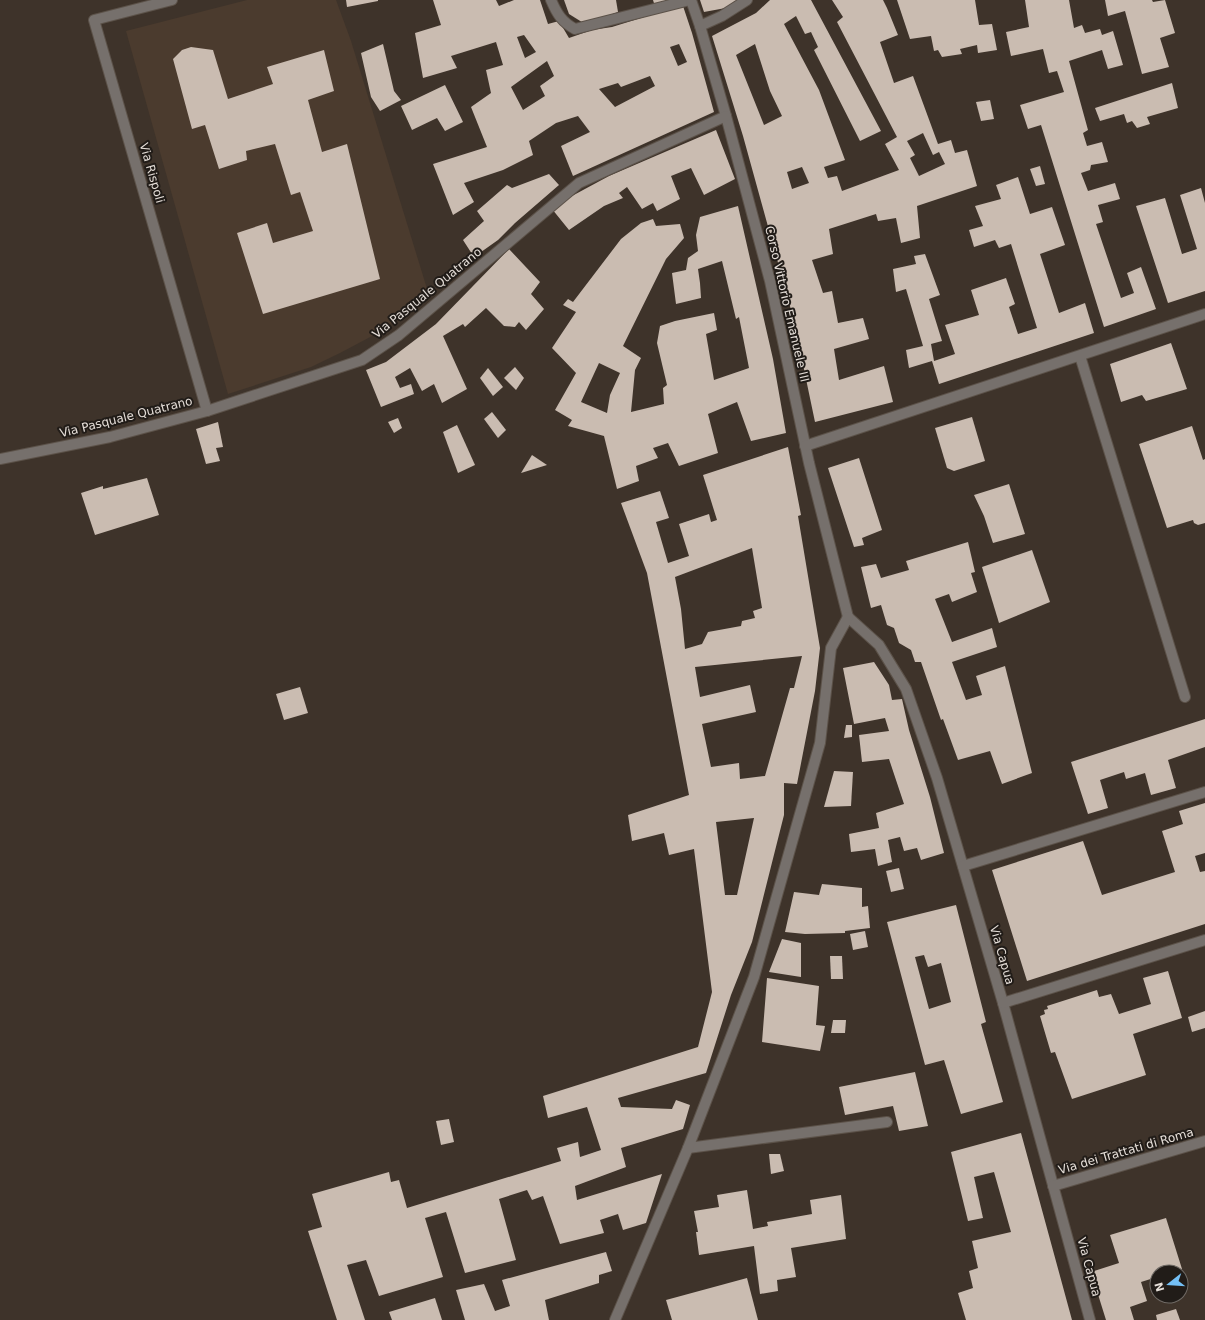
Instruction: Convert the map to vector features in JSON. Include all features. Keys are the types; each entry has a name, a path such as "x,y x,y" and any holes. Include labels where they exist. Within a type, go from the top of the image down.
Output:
{"street":[{"name":"Via Rispoli","path":"172,0 158,2 94,20 207,411"},
{"path":"551,0 556,12 566,24 575,29 691,0"},
{"name":"Corso Vittorio Emanuele III","path":"691,0 726,116 770,281 805,446 848,617"},
{"path":"700,26 722,16 747,0"},
{"name":"Via Pasquale Quatrano","path":"0,459 110,437 207,411 362,360 399,335 579,183 726,116"},
{"path":"805,446 1205,314"},
{"path":"1080,356 1185,697"},
{"path":"616,1320 688,1148 754,977 820,742 831,648 848,617"},
{"name":"Via Capua","path":"848,617 879,645 906,689 937,778 1003,1004 1090,1320"},
{"path":"963,866 1205,792"},
{"path":"1003,1004 1205,940"},
{"path":"688,1148 887,1122"},
{"name":"Via dei Trattati di Roma","path":"1053,1186 1205,1141"}],"shaded area":[{"path":"247,0 336,0 351,41 428,292 410,311 374,335 340,353 311,367 228,394 126,31"}],"building":[{"path":"346,0 378,0 378,1 347,7"},
{"path":"433,0 496,0 499,6 514,0 540,0 548,24 559,21 569,38 592,30 612,27 657,13 653,0 681,0 692,33 714,112 573,176 561,146 590,132 578,116 556,123 529,141 533,155 503,170 464,183 474,202 453,215 433,164 487,147 471,107 491,93 486,70 503,65 496,42 451,56 457,68 423,78 415,33 441,25","holes":["524,35 536,52 525,58 517,37","679,44 687,62 678,66 670,47","547,61 554,76 540,86 545,96 523,110 511,87","650,76 655,86 615,107 599,89 618,83 621,87"]},
{"path":"564,0 616,0 618,12 585,24 569,14"},
{"path":"700,0 739,0 731,7 704,12"},
{"path":"770,0 811,0 881,131 860,141 814,50 818,47 811,32 805,34 796,16 784,24 819,90 845,160 824,167 828,178 837,176 842,191 899,170 885,144 897,137 837,22 843,17 832,0 883,0 898,35 880,42 894,83 913,76 938,144 951,140 955,153 967,150 977,186 917,206 920,238 901,243 896,218 878,221 876,214 829,229 833,254 812,260 823,293 832,291 838,323 863,318 869,339 834,349 839,380 884,366 893,402 815,422 793,317 743,136 712,36 756,13","holes":["755,44 770,91 782,116 764,125 736,55","923,133 933,155 939,152 945,164 919,176 910,158 915,155 907,141","802,167 809,183 792,189 787,172"]},
{"path":"897,0 975,0 979,25 992,24 997,50 978,53 977,45 960,49 962,54 942,57 938,50 934,51 931,36 910,39"},
{"path":"1025,0 1069,0 1074,28 1082,25 1085,33 1100,29 1102,35 1113,31 1123,65 1108,69 1102,50 1069,61 1088,130 1083,133 1087,146 1102,142 1108,162 1091,165 1090,170 1081,173 1088,191 1115,183 1120,199 1098,205 1103,222 1096,224 1121,298 1134,293 1127,273 1141,267 1156,309 1104,327 1041,125 1028,129 1020,105 1064,92 1057,71 1049,73 1043,49 1011,56 1006,32 1029,27"},
{"path":"1105,0 1152,0 1153,2 1165,0 1175,33 1160,38 1169,67 1142,74 1125,11 1108,16"},
{"path":"383,44 394,91 401,100 380,111 371,97 361,53"},
{"path":"191,47 213,50 228,99 273,84 267,67 324,50 334,91 308,100 322,152 347,144 380,279 263,314 237,233 267,223 273,243 313,231 300,192 291,195 275,144 246,151 247,160 219,169 205,125 192,129 173,59 182,50"},
{"path":"1172,83 1178,108 1147,117 1150,124 1137,128 1132,121 1127,123 1124,114 1100,121 1095,108"},
{"path":"445,85 463,122 445,131 437,118 412,130 401,106"},
{"path":"990,100 994,119 981,121 976,102"},
{"path":"716,130 735,179 704,195 691,168 671,176 680,199 657,211 653,203 642,209 627,187 619,193 623,198 604,206 569,230 552,209 559,203 609,176"},
{"path":"1040,166 1045,184 1036,186 1030,169"},
{"path":"549,174 559,185 515,223 498,240 474,257 463,240 484,221 477,211 507,185 512,188"},
{"path":"1018,177 1030,214 1052,207 1065,245 1040,254 1059,313 1085,303 1094,333 939,384 932,361 909,368 906,350 923,346 906,289 896,292 893,269 916,264 914,256 925,254 940,295 929,299 942,341 931,344 934,361 955,354 945,325 979,315 971,290 1006,278 1015,304 1009,307 1018,334 1037,328 1011,244 999,248 995,240 974,247 969,230 983,226 975,206 1001,199 996,185"},
{"path":"1201,188 1205,203 1205,291 1168,303 1136,206 1165,198 1182,254 1197,249 1180,195"},
{"path":"738,206 773,359 786,433 751,441 737,402 708,414 718,453 679,466 668,443 653,448 658,458 636,466 639,481 617,489 604,436 568,426 572,420 555,410 576,373 552,348 576,312 563,305 568,299 573,302 621,239 641,223 653,219 656,226 680,224 684,238 666,259 623,346 641,358 635,370 631,412 664,404 663,388 667,385 657,343 660,326 675,321 714,313 717,330 706,334 714,380 749,368 739,317 736,319 722,261 698,269 701,298 676,304 672,273 686,270 688,258 698,251 696,235 700,217","holes":["599,363 620,373 610,395 607,413 581,402"]},
{"path":"509,249 540,282 531,294 544,309 526,330 519,322 515,327 504,326 486,308 465,327 463,324 443,336 467,389 442,403 434,384 422,391 410,368 395,377 400,388 411,384 414,394 381,407 366,370 386,362 436,324"},
{"path":"1171,343 1187,389 1146,401 1142,395 1121,402 1110,364"},
{"path":"515,367 524,378 516,390 504,378"},
{"path":"488,368 503,387 493,396 480,378"},
{"path":"492,412 506,430 498,438 484,419"},
{"path":"972,417 985,461 954,471 947,468 935,428"},
{"path":"398,418 402,428 394,433 388,422"},
{"path":"218,422 223,447 216,448 220,461 206,464 196,429"},
{"path":"457,425 475,465 458,473 443,432"},
{"path":"1192,426 1203,460 1205,459 1205,523 1198,525 1194,523 1193,520 1167,528 1139,444"},
{"path":"788,447 801,515 798,516 820,648 815,691 797,784 784,783 784,815 752,942 731,995 706,1073 618,1098 621,1107 672,1109 676,1100 690,1105 683,1129 621,1148 626,1167 575,1186 577,1200 662,1174 646,1223 623,1230 618,1214 600,1220 604,1233 560,1244 543,1196 532,1200 527,1190 499,1199 516,1260 465,1273 446,1212 425,1218 443,1277 379,1296 366,1260 347,1265 365,1320 337,1320 308,1231 322,1227 312,1194 389,1172 391,1182 399,1180 407,1208 561,1161 557,1148 578,1142 580,1157 601,1150 587,1107 548,1118 543,1096 698,1047 712,992 694,849 669,855 664,833 632,841 628,815 689,795 647,573 621,503 660,491 669,518 656,522 668,563 689,556 679,524 709,514 711,522 717,520 703,475","holes":["752,548 762,608 753,611 755,618 742,621 741,626 708,632 702,644 685,649 681,609 675,577","802,656 794,688 790,688 765,776 740,779 739,763 711,767 702,724 756,712 750,685 700,697 695,667","754,818 737,895 725,895 716,822"]},
{"path":"532,455 547,465 521,473"},
{"path":"859,458 882,530 862,538 864,545 854,547 828,468"},
{"path":"147,478 159,515 95,535 81,493 103,486 103,489"},
{"path":"1009,484 1025,534 993,543 984,516 974,495"},
{"path":"968,542 975,572 971,573 977,592 952,602 949,594 935,599 952,642 992,628 997,647 952,662 966,700 982,695 976,676 1005,666 1032,773 1002,784 990,751 958,760 943,719 941,720 921,662 915,662 911,650 899,643 894,628 887,625 881,605 871,608 861,567 876,564 881,578 909,570 906,561"},
{"path":"1032,550 1050,602 999,623 982,567"},
{"path":"874,662 889,685 892,700 902,699 909,730 930,797 944,853 921,860 917,848 904,851 900,837 888,840 892,862 878,866 875,849 851,852 849,834 879,828 876,813 904,804 889,759 862,762 859,735 889,731 885,718 854,724 843,668"},
{"path":"300,687 308,713 284,720 276,694"},
{"path":"1205,719 1205,747 1168,760 1176,788 1151,795 1145,773 1126,779 1124,772 1100,780 1108,808 1088,814 1071,762"},
{"path":"846,725 852,725 852,737 844,738"},
{"path":"834,771 853,772 851,806 824,807"},
{"path":"1205,803 1205,853 1195,856 1200,872 1205,871 1205,924 1027,981 992,870 1083,841 1102,895 1175,872 1162,831 1183,824 1179,811"},
{"path":"899,868 904,889 891,892 886,871"},
{"path":"822,884 862,888 862,907 868,906 870,928 845,931 845,933 805,934 785,932 794,892 819,895"},
{"path":"956,905 986,1022 981,1024 1003,1102 961,1114 944,1060 925,1065 887,922","holes":["924,955 928,967 941,963 951,1002 929,1009 915,957"]},
{"path":"865,931 868,947 853,950 850,934"},
{"path":"782,939 801,943 801,977 769,972"},
{"path":"830,956 842,956 843,979 831,979"},
{"path":"1168,971 1182,1018 1133,1034 1146,1075 1072,1099 1055,1052 1051,1053 1040,1016 1045,1014 1044,1010 1048,1009 1047,1006 1097,990 1099,997 1111,994 1119,1014 1151,1004 1143,978"},
{"path":"767,978 819,986 816,1025 825,1026 820,1051 762,1042"},
{"path":"1205,1011 1205,1028 1192,1032 1188,1017"},
{"path":"833,1020 846,1020 845,1033 831,1033"},
{"path":"915,1072 928,1126 899,1131 893,1106 845,1115 839,1087"},
{"path":"449,1119 454,1142 441,1145 436,1121"},
{"path":"1021,1133 1072,1320 966,1320 958,1293 973,1288 969,1271 978,1268 972,1241 1011,1232 994,1172 974,1177 983,1218 968,1221 951,1152"},
{"path":"769,1154 780,1154 784,1171 771,1174"},
{"path":"747,1190 753,1229 768,1226 767,1222 812,1214 810,1200 841,1195 846,1239 791,1248 796,1277 777,1280 778,1291 760,1294 754,1246 699,1255 696,1232 698,1232 694,1211 719,1207 717,1195"},
{"path":"1166,1218 1180,1264 1149,1264 1149,1280 1141,1282 1147,1301 1130,1307 1134,1320 1106,1320 1091,1272 1119,1263 1110,1235"},
{"path":"606,1252 612,1271 599,1275 599,1283 545,1300 549,1320 465,1320 456,1290 484,1284 495,1311 510,1306 502,1280"},
{"path":"747,1278 758,1320 672,1320 666,1300"},
{"path":"435,1298 442,1320 392,1320 389,1312"},
{"path":"1176,1309 1180,1320 1157,1320 1156,1315"}]}
